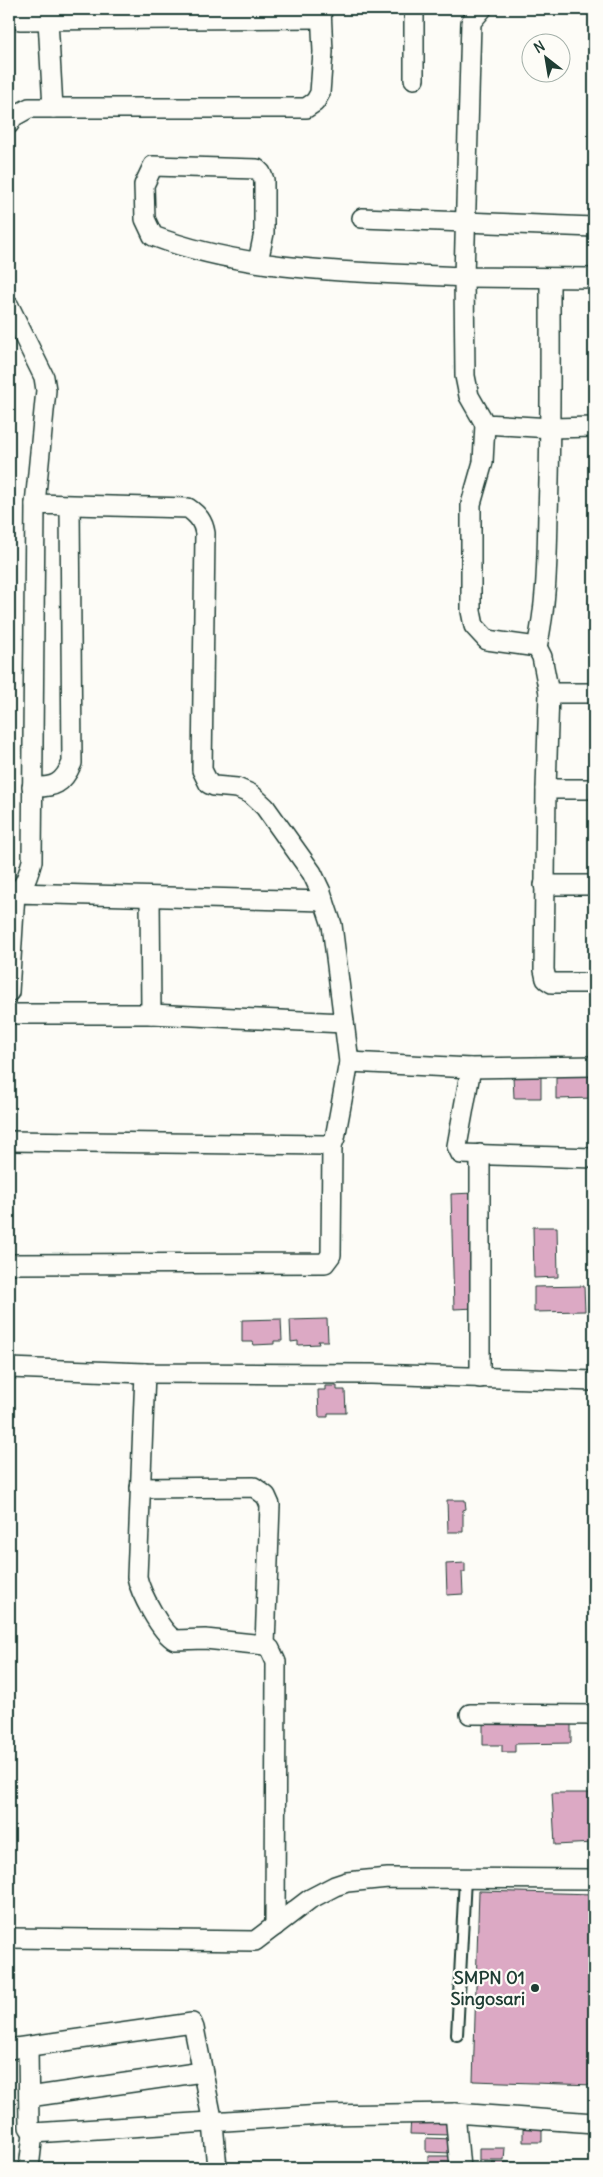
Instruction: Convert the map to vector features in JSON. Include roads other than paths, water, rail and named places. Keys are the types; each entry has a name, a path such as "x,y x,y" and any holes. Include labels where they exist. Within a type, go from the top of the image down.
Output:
{"street":[{"path":"414,9 414,79"},
{"path":"482,9 471,22 464,277 465,376 469,396 485,424 483,462 471,504 471,611 474,626 487,640 537,647"},
{"path":"9,124 14,117 29,108 306,108 315,102 320,93 321,14 20,20"},
{"path":"48,20 53,108"},
{"path":"258,262 264,233 264,180 257,169 153,166 144,185 145,220 153,236 179,246 224,258 258,262 343,271 464,277 594,278"},
{"path":"362,218 594,227"},
{"path":"550,278 551,428 546,578 542,623 537,647 542,657 549,693 544,886 544,976 552,983 594,983"},
{"path":"9,306 44,377 46,390 35,504 32,861 26,882 12,893"},
{"path":"485,424 551,428 594,427"},
{"path":"9,1264 325,1262 331,1255 332,1145 350,1062 332,925 312,873 265,807 251,794 237,788 209,784 202,770 205,533 198,515 188,508 35,504"},
{"path":"32,787 49,788 57,784 72,763 70,506"},
{"path":"549,693 594,693"},
{"path":"546,789 594,789"},
{"path":"544,886 594,885"},
{"path":"12,893 324,902"},
{"path":"9,992 12,893"},
{"path":"150,897 150,1014"},
{"path":"9,1014 150,1014 344,1023"},
{"path":"350,1062 462,1067 594,1066"},
{"path":"462,1067 457,1146 461,1154 594,1158"},
{"path":"9,1141 332,1145"},
{"path":"480,1154 480,1378"},
{"path":"9,1368 145,1373 370,1374 594,1381"},
{"path":"145,1373 137,1577 139,1586 166,1633 175,1640 205,1639 265,1645 270,1649 276,1662 276,1926"},
{"path":"140,1488 254,1487 266,1496 270,1505 265,1645"},
{"path":"470,1714 594,1715"},
{"path":"9,1938 255,1940 310,1900 335,1886 347,1882 388,1878 594,1879"},
{"path":"9,2049 190,2022 194,2028 213,2123 218,2168"},
{"path":"28,2046 29,2127 33,2133 30,2168"},
{"path":"29,2097 202,2072"},
{"path":"33,2133 322,2115 455,2113 594,2123"},
{"path":"455,2113 460,2168"}],"lane":[{"path":"458,2035 465,1878"}],"place":[{"name":"SMPN 01 Singosari","path":"535,1988"}]}
